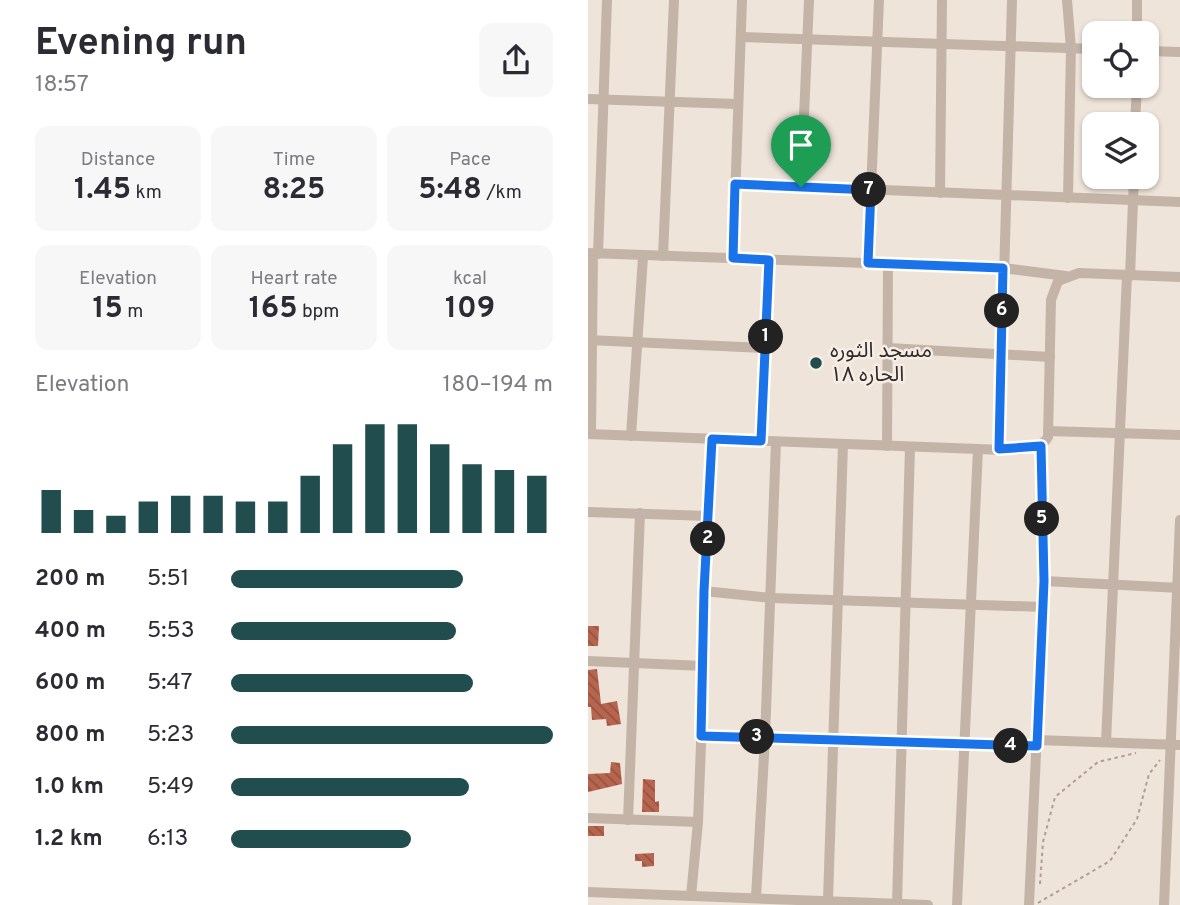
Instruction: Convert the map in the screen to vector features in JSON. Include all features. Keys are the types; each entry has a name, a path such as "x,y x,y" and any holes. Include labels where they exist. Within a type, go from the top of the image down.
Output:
{"street":[{"path":"607,0 593,254 589,434 978,449 1041,446"},
{"path":"663,256 674,0"},
{"path":"733,258 742,0"},
{"path":"801,187 809,0"},
{"path":"868,263 878,0"},
{"path":"940,192 942,0"},
{"path":"999,449 1012,0"},
{"path":"1067,0 1071,48 1068,198"},
{"path":"1137,0 1137,21"},
{"path":"741,37 1082,48"},
{"path":"1159,51 1180,52"},
{"path":"588,99 738,104"},
{"path":"735,184 1180,202"},
{"path":"1106,742 1133,189"},
{"path":"593,254 1003,268 1066,276"},
{"path":"631,436 643,257"},
{"path":"761,441 769,260"},
{"path":"887,446 888,264"},
{"path":"1032,905 1044,581 1041,446 1048,437 1051,300 1058,281 1079,273 1180,277"},
{"path":"590,340 765,348"},
{"path":"888,348 1050,357"},
{"path":"1048,431 1180,435"},
{"path":"691,896 698,822 704,591 712,439"},
{"path":"756,897 776,442"},
{"path":"828,900 843,444"},
{"path":"904,904 900,742 910,447"},
{"path":"957,905 978,449"},
{"path":"588,512 709,516"},
{"path":"628,820 640,513"},
{"path":"1164,905 1175,745 1180,520"},
{"path":"1044,581 1179,588"},
{"path":"704,591 771,598 1043,607"},
{"path":"588,662 704,666"},
{"path":"701,736 964,744 1106,742 1175,745"},
{"path":"588,818 698,822"},
{"path":"588,892 642,900 691,896 705,901 756,897 775,901 828,900 844,903 928,905"}],"path":[{"path":"1032,905 1110,861 1138,819 1149,774 1175,745"},
{"path":"1036,892 1042,880 1043,842 1055,797 1098,762 1147,751"}],"building":[{"path":"588,626 599,626 598,646 588,646"},
{"path":"597,669 601,704 617,701 621,724 607,726 606,719 592,720 591,707 588,707 588,670"},
{"path":"611,762 620,763 622,784 588,792 588,774 610,773"},
{"path":"643,779 655,780 655,802 659,801 659,812 642,812"},
{"path":"588,826 604,826 604,836 588,836"},
{"path":"654,853 654,866 642,867 642,861 635,861 635,854"}],"place":[{"name":"مسجد الثوره الحاره ١٨","path":"816,363"}],"route":[{"path":"735,184 801,187 871,190 868,263 1003,268 999,449 1041,446 1044,581 1037,746 701,736 704,591 712,439 761,441 769,260 733,258 735,184"}]}
